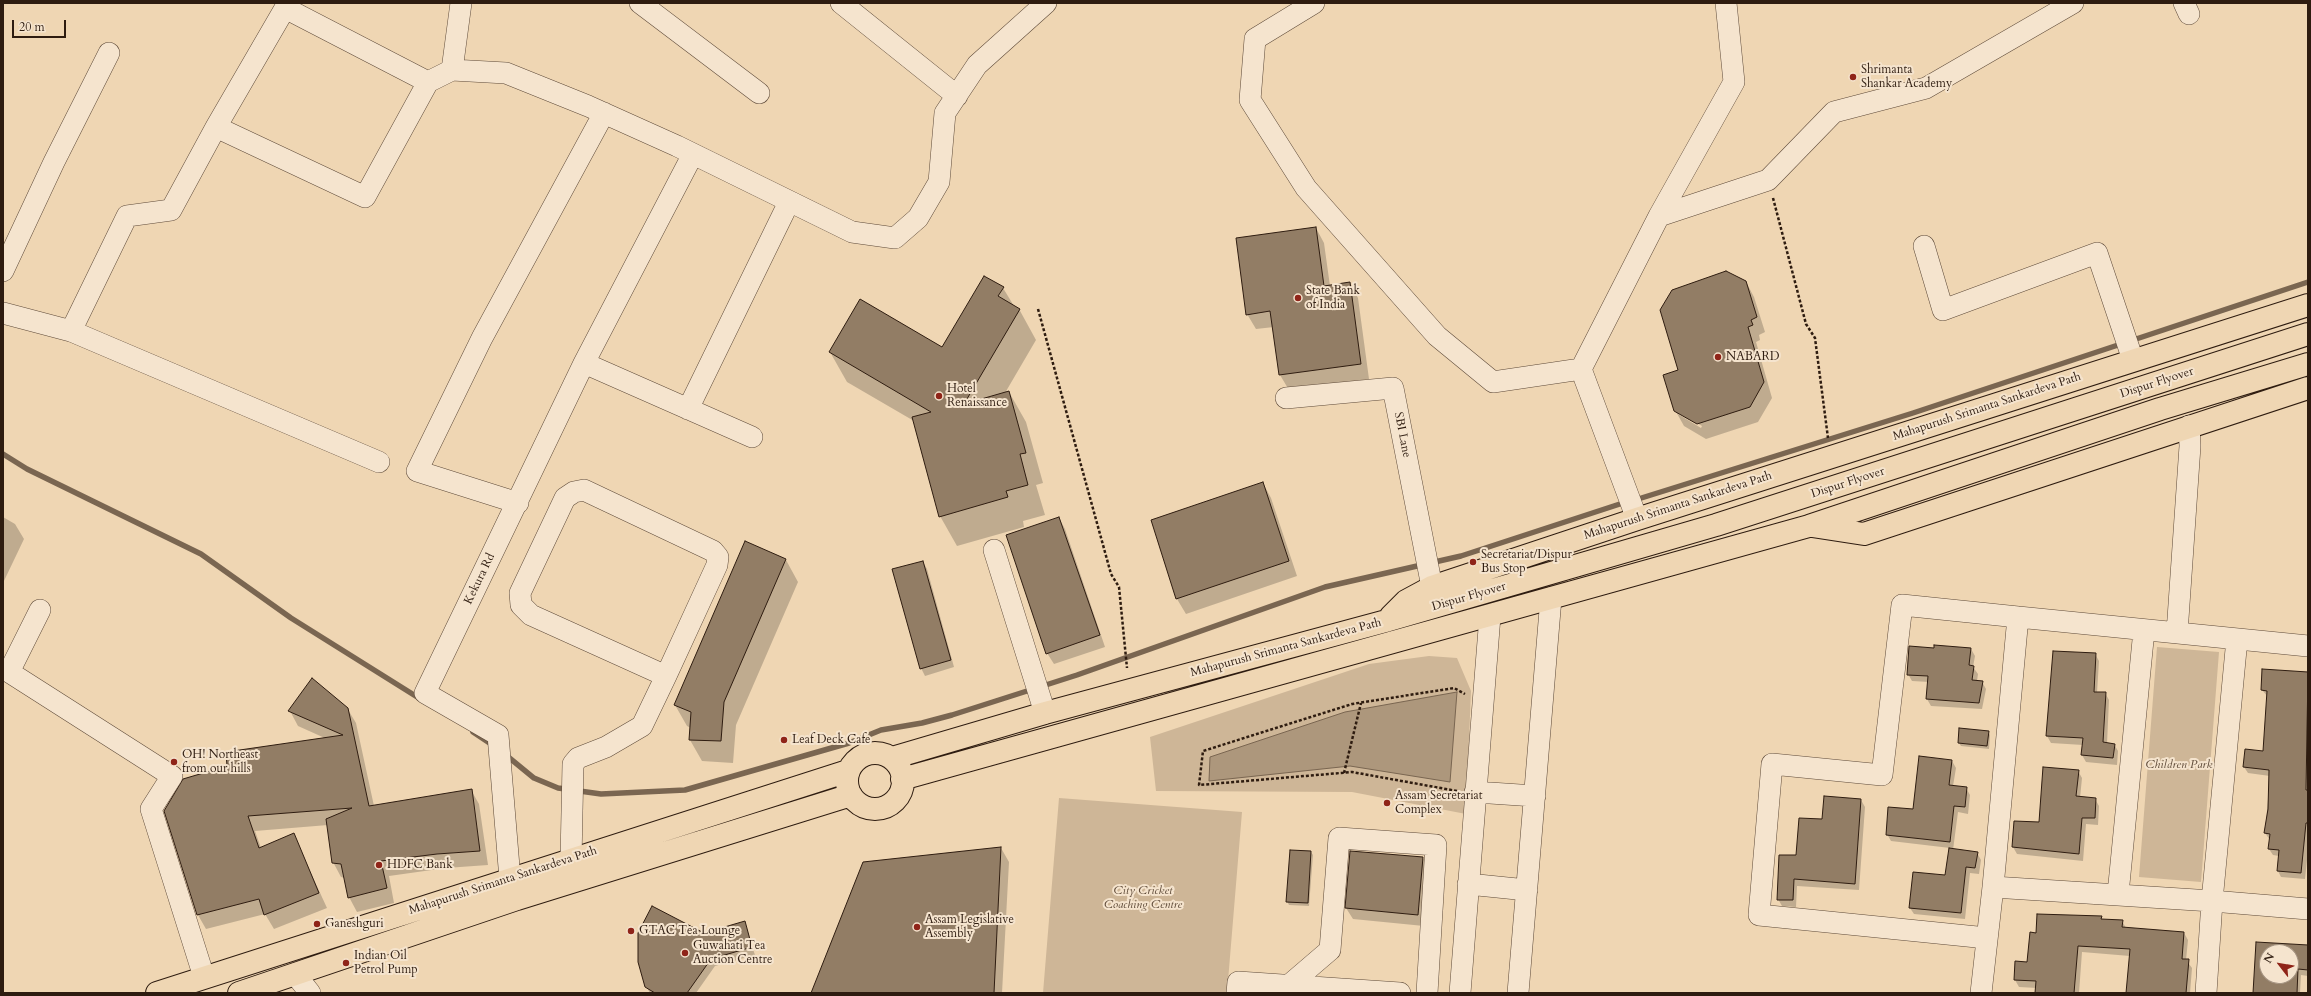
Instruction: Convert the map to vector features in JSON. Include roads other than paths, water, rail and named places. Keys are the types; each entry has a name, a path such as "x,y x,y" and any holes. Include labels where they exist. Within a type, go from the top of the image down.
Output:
{"main road":[{"name":"Mahapurush Srimanta Sankardeva Path","path":"892,758 1042,707 1386,621 1406,601 1428,570 1635,515 2132,356 2308,305"},
{"name":"Dispur Flyover","path":"1386,621 1716,525 2308,334"},
{"name":"Mahapurush Srimanta Sankardeva Path","path":"902,779 1809,526 2160,409 2308,364"},
{"path":"2246,383 2284,395"},
{"path":"1809,526 1864,534 2308,388"},
{"path":"879,753 892,758 899,765 902,779 900,793 895,801 878,809 868,808 859,804 851,795 847,783 848,771 857,759 865,754 879,753"},
{"name":"Mahapurush Srimanta Sankardeva Path","path":"157,993 848,771"},
{"name":"Mahapurush Srimanta Sankardeva Path","path":"239,993 517,899 851,795"}],"street":[{"path":"452,70 461,3"},
{"path":"640,3 759,93"},
{"path":"841,3 957,96"},
{"path":"216,127 365,197 428,82 452,70 506,73 604,113 693,154 852,232 895,238 918,218 939,182 945,113 977,65 1046,3"},
{"path":"1314,3 1255,39 1250,100 1306,188 1437,336 1493,382 1581,369"},
{"path":"1635,515 1581,369 1659,216 1734,82 1726,3"},
{"path":"1659,216 1768,180 1834,112 1926,88 2073,3"},
{"path":"71,331 127,216 172,210 216,127 286,6 428,82"},
{"path":"3,272 54,162 109,53"},
{"path":"518,503 417,471 482,338 604,113"},
{"name":"Kekura Rd","path":"510,879 498,735 425,692 518,503 584,363 693,154"},
{"path":"688,409 789,202"},
{"path":"1924,246 1943,310 2097,253 2132,356"},
{"path":"3,313 71,331 379,462"},
{"path":"584,363 752,438"},
{"name":"SBI Lane","path":"1286,398 1393,388 1428,570"},
{"path":"2177,633 2190,446 2189,426"},
{"path":"571,860 572,764 578,758 606,748 642,726 666,676 717,565 718,557 713,551 584,490 574,492 565,498 561,505 520,593 520,605 531,615 666,676"},
{"path":"994,550 1042,707"},
{"path":"1518,993 1551,598"},
{"path":"1987,938 1759,915 1772,764 1882,775 1902,606 2308,646"},
{"path":"40,610 9,672 172,776 150,809 204,977"},
{"path":"1460,993 1468,884 1469,792 1490,616"},
{"path":"1981,993 1993,887 2018,617"},
{"path":"2118,894 2144,630"},
{"path":"2206,993 2212,901 2237,639"},
{"path":"1469,792 1535,796"},
{"path":"1288,986 1330,950 1339,838 1436,845 1427,993"},
{"path":"1468,884 1527,890"},
{"path":"1993,887 2118,894 2308,908"},
{"path":"295,974 310,993"},
{"path":"1238,993 1238,982 1400,993"}],"waterway":[{"path":"1635,500 1913,413 2308,282"},
{"path":"3,454 27,469 201,554 291,618 422,700"},
{"path":"506,755 534,778 558,788 601,794 685,790 849,743 881,730 922,723 952,715 1077,675 1325,587 1461,556 1626,502"},
{"path":"473,732 494,746"}],"place":[{"name":"Shrimanta Shankar Academy","path":"1853,77"},
{"name":"State Bank of India","path":"1298,298"},
{"name":"NABARD","path":"1718,357"},
{"name":"Hotel Renaissance","path":"939,396"},
{"name":"Secretariat/Dispur Bus Stop","path":"1473,562"},
{"name":"Leaf Deck Cafe","path":"784,740"},
{"name":"OH! Northeast from our hills","path":"174,762"},
{"name":"Assam Secretariat Complex","path":"1387,803"},
{"name":"HDFC Bank","path":"379,865"},
{"name":"Ganeshguri","path":"317,924"},
{"name":"Assam Legislative Assembly","path":"917,927"},
{"name":"GTAC Tea Lounge","path":"631,931"},
{"name":"Guwahati Tea Auction Centre","path":"685,953"},
{"name":"Indian Oil Petrol Pump","path":"346,963"}],"park label":[{"name":"Children Park","path":"2179,765"},
{"name":"City Cricket Coaching Centre","path":"1143,898"}]}
